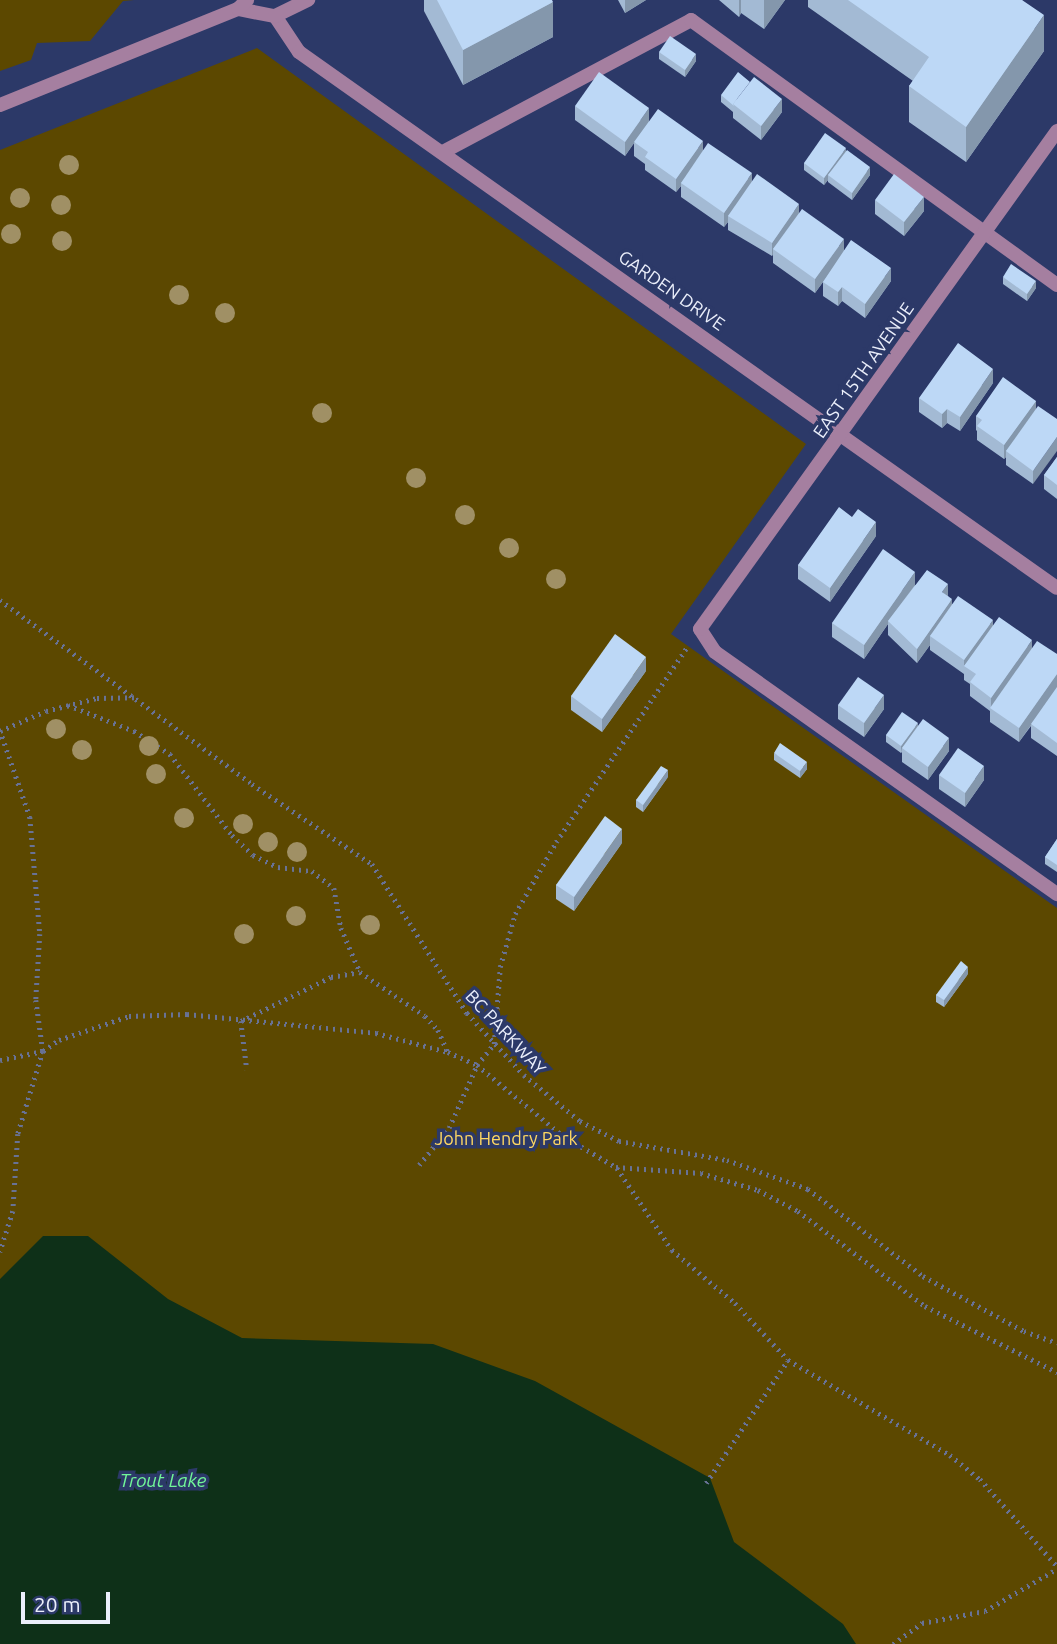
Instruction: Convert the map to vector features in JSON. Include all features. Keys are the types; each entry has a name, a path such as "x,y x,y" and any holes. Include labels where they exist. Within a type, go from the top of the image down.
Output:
{"street":[{"path":"0,105 243,4 275,16 308,0"},
{"name":"GARDEN DRIVE","path":"275,16 299,52 1057,588"},
{"path":"443,152 691,20 1057,285"},
{"name":"EAST 15TH AVENUE","path":"700,629 1057,131"},
{"path":"700,629 715,652 1057,894"}],"path":[{"name":"BC PARKWAY","path":"0,600 137,696 252,784 372,864 447,987 494,1044 557,1104 603,1133 630,1143 727,1160 808,1189 923,1276 1013,1325 1057,1343"},
{"path":"419,1165 449,1128 477,1065 494,1044 500,967 515,914 556,842 700,629"},
{"path":"0,1252 13,1211 18,1134 43,1051 36,1000 40,934 30,817 0,731 68,705 137,696"},
{"path":"68,705 134,731 170,754 225,827 253,855 278,867 312,871 334,888 341,929 360,972 425,1016 438,1030 448,1052"},
{"path":"242,1021 331,977 360,972"},
{"path":"0,1060 43,1051 59,1040 129,1016 187,1014 242,1021 301,1022 376,1033 448,1052 477,1065 564,1136 616,1167 672,1250 735,1303 788,1360 950,1455 980,1479 1057,1567 985,1611 922,1623 893,1644"},
{"path":"242,1021 247,1070"},
{"path":"616,1167 701,1173 758,1190 798,1211 925,1306 1057,1371"},
{"path":"706,1483 788,1360"}],"green space":[{"path":"0,0 134,0 123,1 90,41 37,43 31,60 0,71"},
{"name":"John Hendry Park","path":"257,48 806,444 671,634 1057,908 1057,1644 0,1644 0,150"}],"water":[{"name":"Trout Lake","path":"43,1236 88,1236 168,1299 242,1338 433,1344 535,1381 710,1478 734,1542 843,1624 856,1644 0,1644 0,1279"}],"building":[{"path":"437,0 552,0 553,2 463,50"},
{"path":"848,0 1022,0 1044,15 966,127 909,86 929,57"},
{"path":"670,36 696,54 685,70 659,52"},
{"path":"599,72 649,108 625,142 575,106"},
{"path":"738,72 750,82 734,106 721,95"},
{"path":"754,77 782,99 761,126 733,104"},
{"path":"658,109 703,141 676,179 645,157 648,152 634,142"},
{"path":"825,133 846,148 824,178 804,163"},
{"path":"708,143 752,173 724,213 681,183"},
{"path":"847,150 870,167 852,193 828,175"},
{"path":"757,174 799,204 772,243 728,216"},
{"path":"894,174 924,197 904,222 875,200"},
{"path":"802,209 844,239 815,279 773,249"},
{"path":"851,240 891,268 865,304 842,287 838,292 823,282"},
{"path":"1011,264 1036,281 1027,294 1003,277"},
{"path":"958,343 993,369 960,417 947,409 942,414 919,398"},
{"path":"1003,377 1036,401 1004,445 977,426 982,420 976,416"},
{"path":"1038,406 1057,419 1057,437 1033,471 1006,451"},
{"path":"1057,457 1057,485 1044,475"},
{"path":"839,507 852,517 858,509 876,522 830,588 798,565"},
{"path":"883,549 915,572 864,645 832,623"},
{"path":"927,570 948,584 942,592 952,599 917,649 888,621"},
{"path":"958,596 993,620 964,660 930,636"},
{"path":"999,617 1032,640 991,698 970,682 976,674 964,666"},
{"path":"615,634 646,657 602,719 571,696"},
{"path":"1037,641 1057,654 1057,674 1019,728 990,708"},
{"path":"858,677 884,695 864,723 838,705"},
{"path":"1057,687 1057,743 1031,724"},
{"path":"902,712 918,723 901,746 886,735"},
{"path":"923,719 949,738 928,767 902,748"},
{"path":"780,743 807,762 800,771 774,753"},
{"path":"958,748 984,766 965,793 939,775"},
{"path":"661,766 668,770 643,805 636,800"},
{"path":"605,816 622,829 574,897 556,885"},
{"path":"1057,839 1057,865 1045,857"},
{"path":"961,961 968,967 944,1000 936,995"}]}
